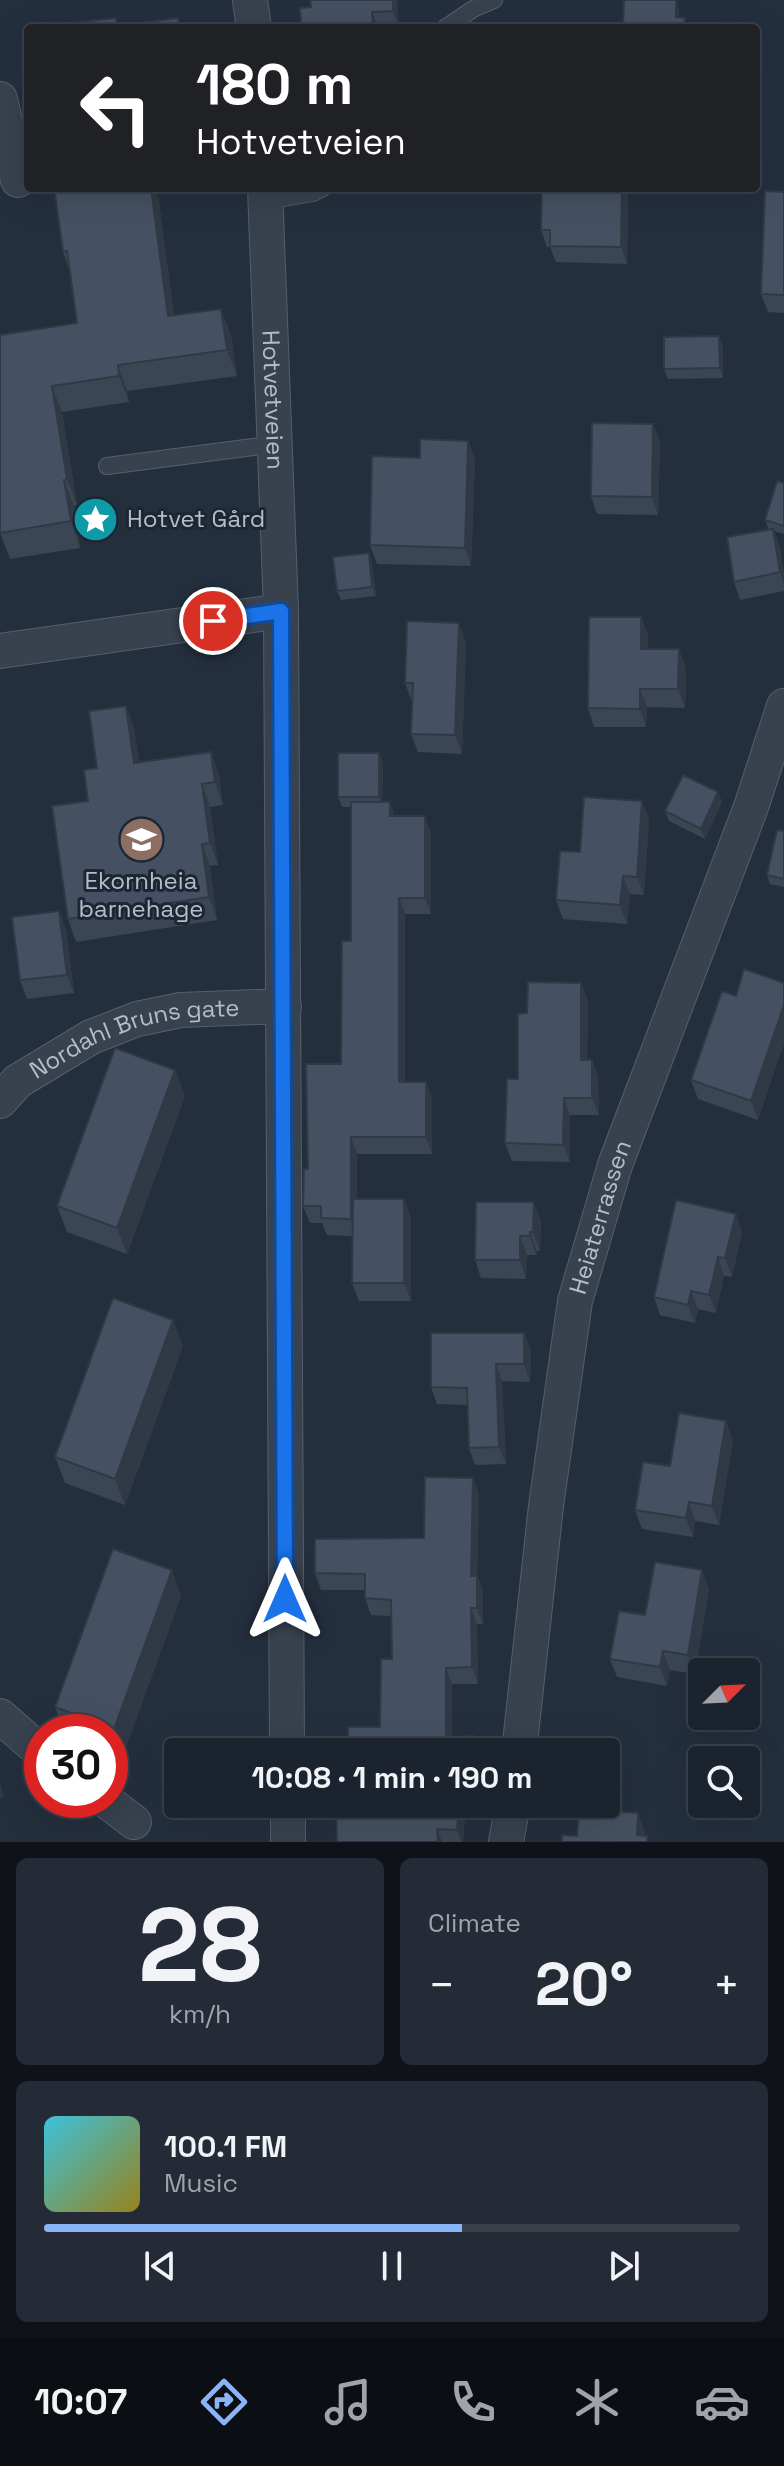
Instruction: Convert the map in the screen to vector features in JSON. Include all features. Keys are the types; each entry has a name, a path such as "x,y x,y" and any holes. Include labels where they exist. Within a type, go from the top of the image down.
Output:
{"street":[{"path":"250,0 253,24"},
{"path":"0,99 18,180"},
{"name":"Hotvetveien","path":"266,194 281,611 287,1738"},
{"path":"0,651 281,611"},
{"name":"Heiaterrassen","path":"521,1738 546,1506 575,1301 615,1165 751,807 784,706"},
{"name":"Nordahl Bruns gate","path":"0,1101 18,1081 91,1037 137,1019 181,1010 284,1006"},
{"path":"0,1716 24,1737"},
{"path":"128,1817 134,1822"},
{"path":"288,1818 288,1842"},
{"path":"506,1842 510,1818"}],"lane":[{"path":"451,24 494,0"},
{"path":"266,194 315,192"},
{"path":"107,466 276,444"}],"building":[{"path":"310,0 393,0 393,11 372,12 373,24 301,24 300,8 311,7"},
{"path":"624,0 676,0 676,17 685,18 684,24 623,24"},
{"path":"116,18 116,24 62,24"},
{"path":"178,18 179,24 132,24"},
{"path":"765,191 784,192 784,295 761,294"},
{"path":"55,192 152,192 168,316 221,309 227,350 118,365 119,376 52,386 71,521 0,533 0,335 77,323 67,251 63,251"},
{"path":"542,192 622,192 621,247 550,246 550,230 541,230"},
{"path":"719,336 720,368 664,369 664,337"},
{"path":"592,423 653,424 652,497 591,496"},
{"path":"420,439 468,441 465,548 370,545 372,456 420,458"},
{"path":"777,481 784,483 784,526 765,520"},
{"path":"773,529 780,572 734,582 727,537"},
{"path":"369,553 372,587 337,591 333,557"},
{"path":"589,617 641,617 641,649 679,649 678,689 640,689 640,709 588,708"},
{"path":"407,621 459,623 455,735 411,734 413,683 405,683"},
{"path":"126,706 134,763 211,752 215,782 202,784 210,843 202,844 209,897 68,919 52,806 88,801 84,770 97,768 89,711"},
{"path":"338,753 379,753 379,797 338,797"},
{"path":"683,775 718,792 701,829 665,811"},
{"path":"584,797 642,801 637,877 623,876 620,905 556,900 560,851 580,852"},
{"path":"351,802 390,802 390,816 425,816 425,898 399,898 399,1082 426,1082 426,1137 351,1137 351,1219 321,1218 321,1206 303,1206 304,1169 308,1169 306,1064 341,1064 342,941 351,941"},
{"path":"777,830 784,831 784,879 767,875"},
{"path":"59,911 67,975 20,980 12,917"},
{"path":"744,969 784,983 784,1005 751,1101 691,1080 722,991 736,996"},
{"path":"528,982 581,983 581,1060 592,1060 592,1098 564,1098 563,1145 505,1143 507,1079 518,1079 518,1014 527,1013"},
{"path":"115,1048 175,1070 117,1228 57,1206"},
{"path":"353,1199 404,1199 404,1283 352,1283"},
{"path":"676,1200 736,1214 725,1258 718,1257 709,1295 691,1291 688,1305 654,1297"},
{"path":"476,1202 534,1202 533,1232 530,1236 520,1236 520,1260 475,1260"},
{"path":"113,1298 173,1320 115,1479 55,1457"},
{"path":"431,1333 524,1333 524,1364 496,1364 499,1447 469,1448 467,1388 431,1387"},
{"path":"679,1413 726,1421 712,1506 689,1502 686,1518 635,1510 643,1462 670,1466"},
{"path":"425,1477 473,1478 471,1576 477,1576 477,1608 471,1608 472,1667 446,1668 446,1737 475,1738 348,1738 348,1727 380,1727 381,1659 392,1659 391,1600 365,1598 365,1574 315,1573 315,1539 424,1538"},
{"path":"113,1549 172,1570 119,1714 74,1714 55,1707"},
{"path":"655,1562 702,1570 688,1655 663,1651 660,1667 610,1659 619,1611 645,1615"},
{"path":"620,1812 638,1813 637,1835 647,1836 647,1842 562,1842 562,1835 577,1836 578,1818 620,1818"},
{"path":"336,1818 458,1818 457,1830 437,1829 438,1842 337,1842"}],"place":[{"name":"Hotvet Gård","path":"96,519"},
{"name":"Ekornheia barnehage","path":"141,839"}],"route":[{"path":"213,621 281,611 285,1599"}]}
